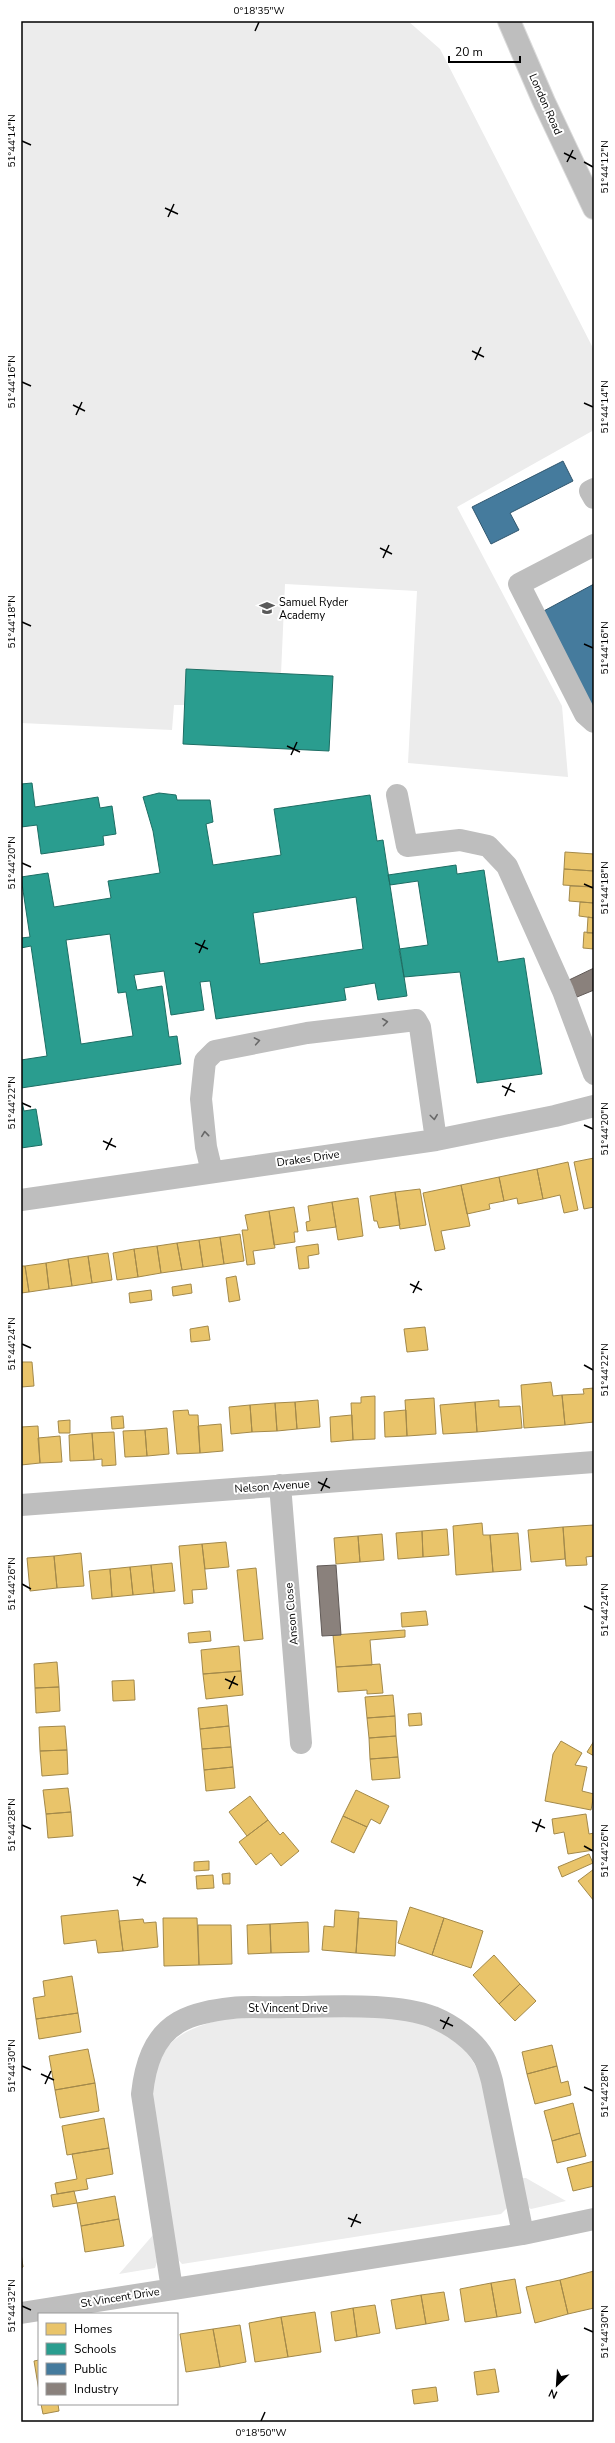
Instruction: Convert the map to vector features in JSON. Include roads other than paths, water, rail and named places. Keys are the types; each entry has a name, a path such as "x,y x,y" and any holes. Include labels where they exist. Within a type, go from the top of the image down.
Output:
{"street":[{"name":"London Road","path":"509,21 544,102 594,208"},
{"path":"594,489 590,491 594,498"},
{"path":"594,544 519,584 585,714 594,722"},
{"path":"397,795 407,846 460,840 488,846 507,866 563,991 594,1074"},
{"path":"212,1172 206,1147 201,1099 206,1061 215,1051 252,1042 364,1025 416,1020 420,1027 436,1140"},
{"name":"Drakes Drive","path":"21,1200 436,1140 555,1116 594,1106"},
{"name":"Nelson Avenue","path":"21,1506 594,1462"},
{"name":"Anson Close","path":"280,1485 301,1743"},
{"name":"St Vincent Drive","path":"172,2289 142,2094 145,2068 152,2051 164,2034 179,2022 202,2014 232,2008 326,2007 412,2011 445,2023 468,2039 484,2058 492,2081 523,2234"},
{"name":"St Vincent Drive","path":"21,2312 523,2234 594,2219"}],"place":[{"name":"Samuel Ryder Academy","path":"267,608"}]}
